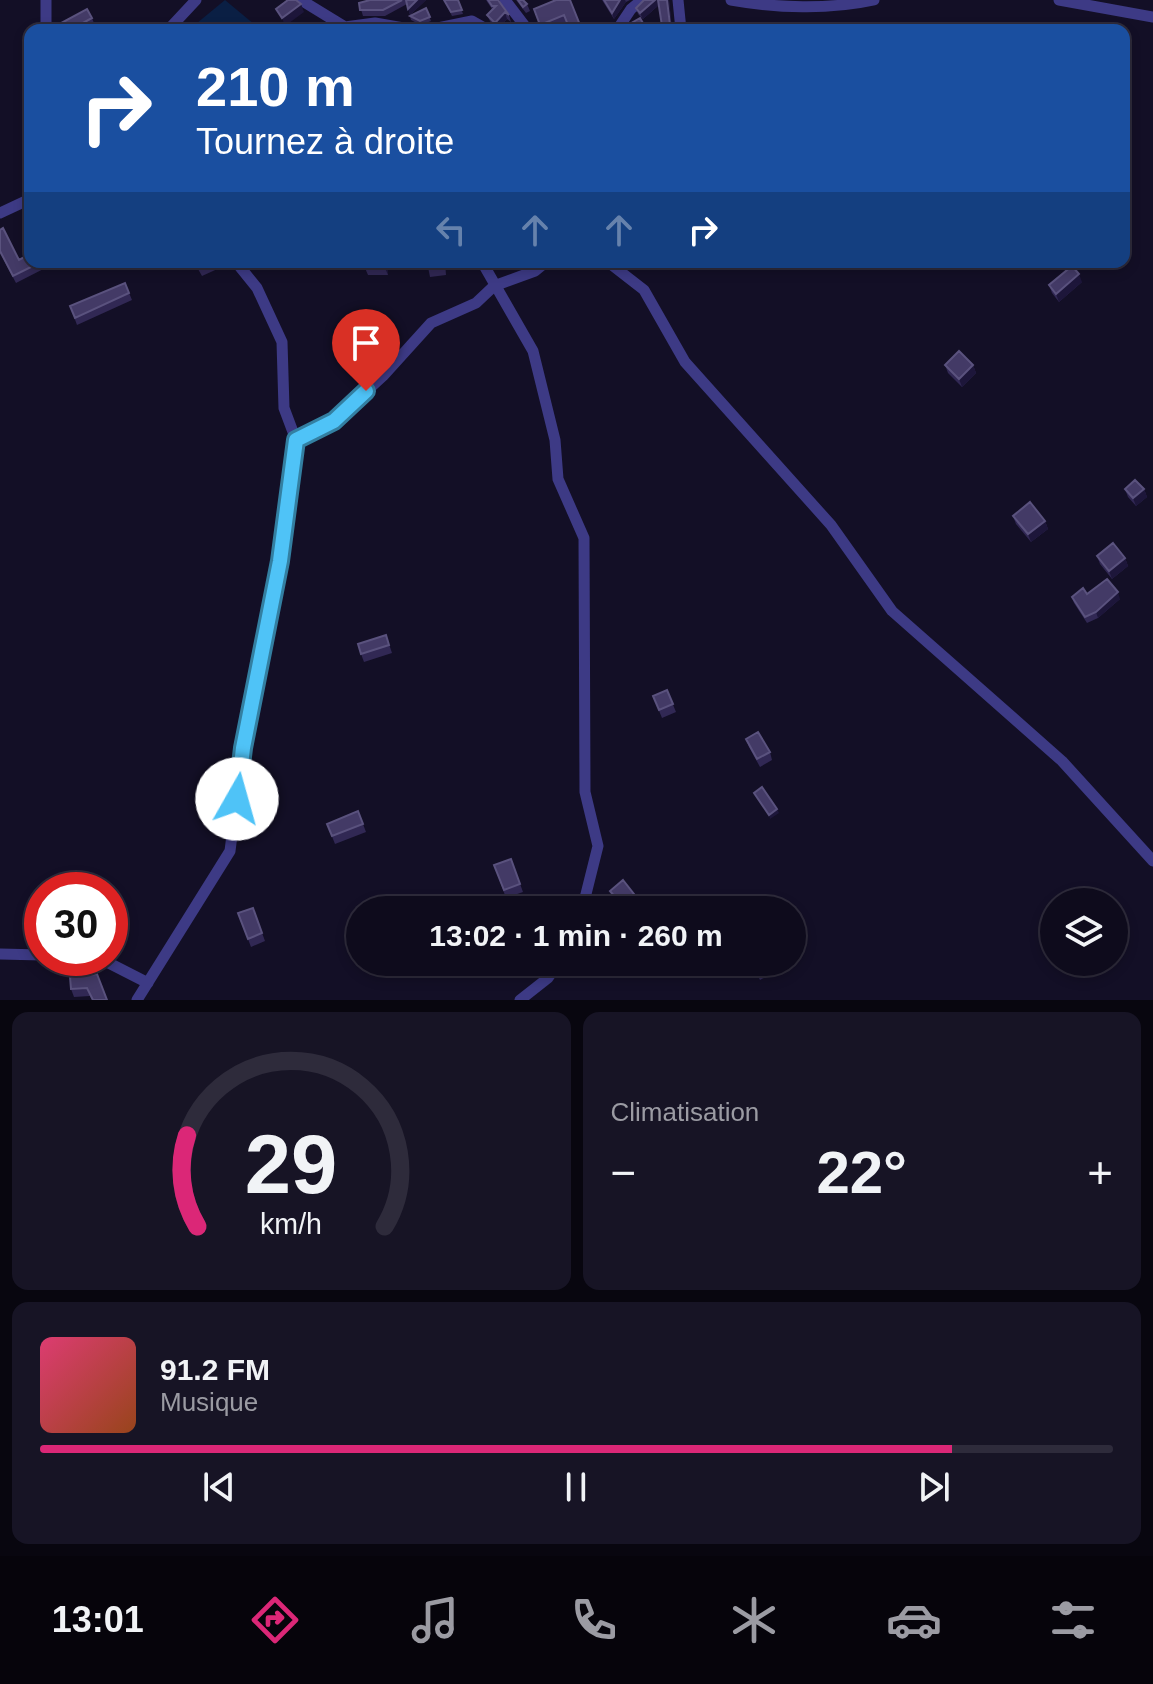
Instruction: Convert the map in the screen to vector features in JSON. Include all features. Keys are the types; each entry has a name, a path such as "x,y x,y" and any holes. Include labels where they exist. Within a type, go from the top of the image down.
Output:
{"street":[{"path":"46,0 46,24"},
{"path":"174,24 196,0"},
{"path":"301,0 338,24"},
{"path":"505,0 523,24"},
{"path":"621,24 642,0"},
{"path":"678,0 680,24"},
{"path":"731,0 760,5 854,5 874,0"},
{"path":"1059,0 1153,17"},
{"path":"457,24 472,21 477,24"},
{"path":"0,213 24,202"},
{"path":"137,1000 230,851 243,748 280,561 296,440 284,408 282,342 257,288 241,268"},
{"path":"485,268 522,327 533,351 546,396 558,479 584,538 585,792 598,846 586,896"},
{"path":"296,440 334,421 383,376 431,323 476,303 494,286 539,268"},
{"path":"616,268 644,290 685,362 831,525 892,611 1062,761 1153,861"},
{"path":"0,954 24,955"},
{"path":"128,973 148,983"},
{"path":"520,1000 549,976"}],"water":[{"path":"225,0 254,24 196,24"}],"building":[{"path":"288,0 301,4 282,18 276,9"},
{"path":"402,0 383,10 360,10 359,3"},
{"path":"406,0 417,0 408,9"},
{"path":"444,0 458,0 462,10 451,12"},
{"path":"488,0 498,0 509,15 505,12 495,23 487,15 496,6"},
{"path":"556,0 570,0 580,24 568,24 564,15 540,24 534,9"},
{"path":"604,0 620,0 612,13"},
{"path":"644,0 655,0 640,13 636,8"},
{"path":"658,0 667,0 670,24 662,24"},
{"path":"426,8 430,17 420,21 410,16"},
{"path":"87,9 92,18 81,24 59,24"},
{"path":"640,18 644,24 630,24"},
{"path":"3,228 19,260 24,257 24,268 29,268 13,276 0,251 0,230"},
{"path":"1070,268 1079,274 1056,294 1049,285"},
{"path":"125,283 129,293 75,318 70,306"},
{"path":"959,351 973,365 959,379 945,365"},
{"path":"1135,480 1144,489 1133,498 1125,489"},
{"path":"1030,502 1045,521 1028,534 1013,516"},
{"path":"1113,543 1125,558 1109,571 1097,556"},
{"path":"1107,579 1118,592 1096,612 1085,617 1072,597 1083,588 1087,594"},
{"path":"386,635 389,645 361,654 358,644"},
{"path":"667,690 673,704 659,710 653,696"},
{"path":"758,732 770,752 757,759 746,739"},
{"path":"762,787 777,809 769,815 754,793"},
{"path":"358,811 363,824 332,836 327,824"},
{"path":"511,859 520,884 504,890 494,865"},
{"path":"623,880 635,896 614,896 610,891"},
{"path":"253,908 262,933 248,939 238,913"},
{"path":"98,976 107,1000 93,1000 87,988 71,989 70,977"}],"route":[{"path":"237,799 243,748 280,561 296,440 334,421 366,391"}]}
